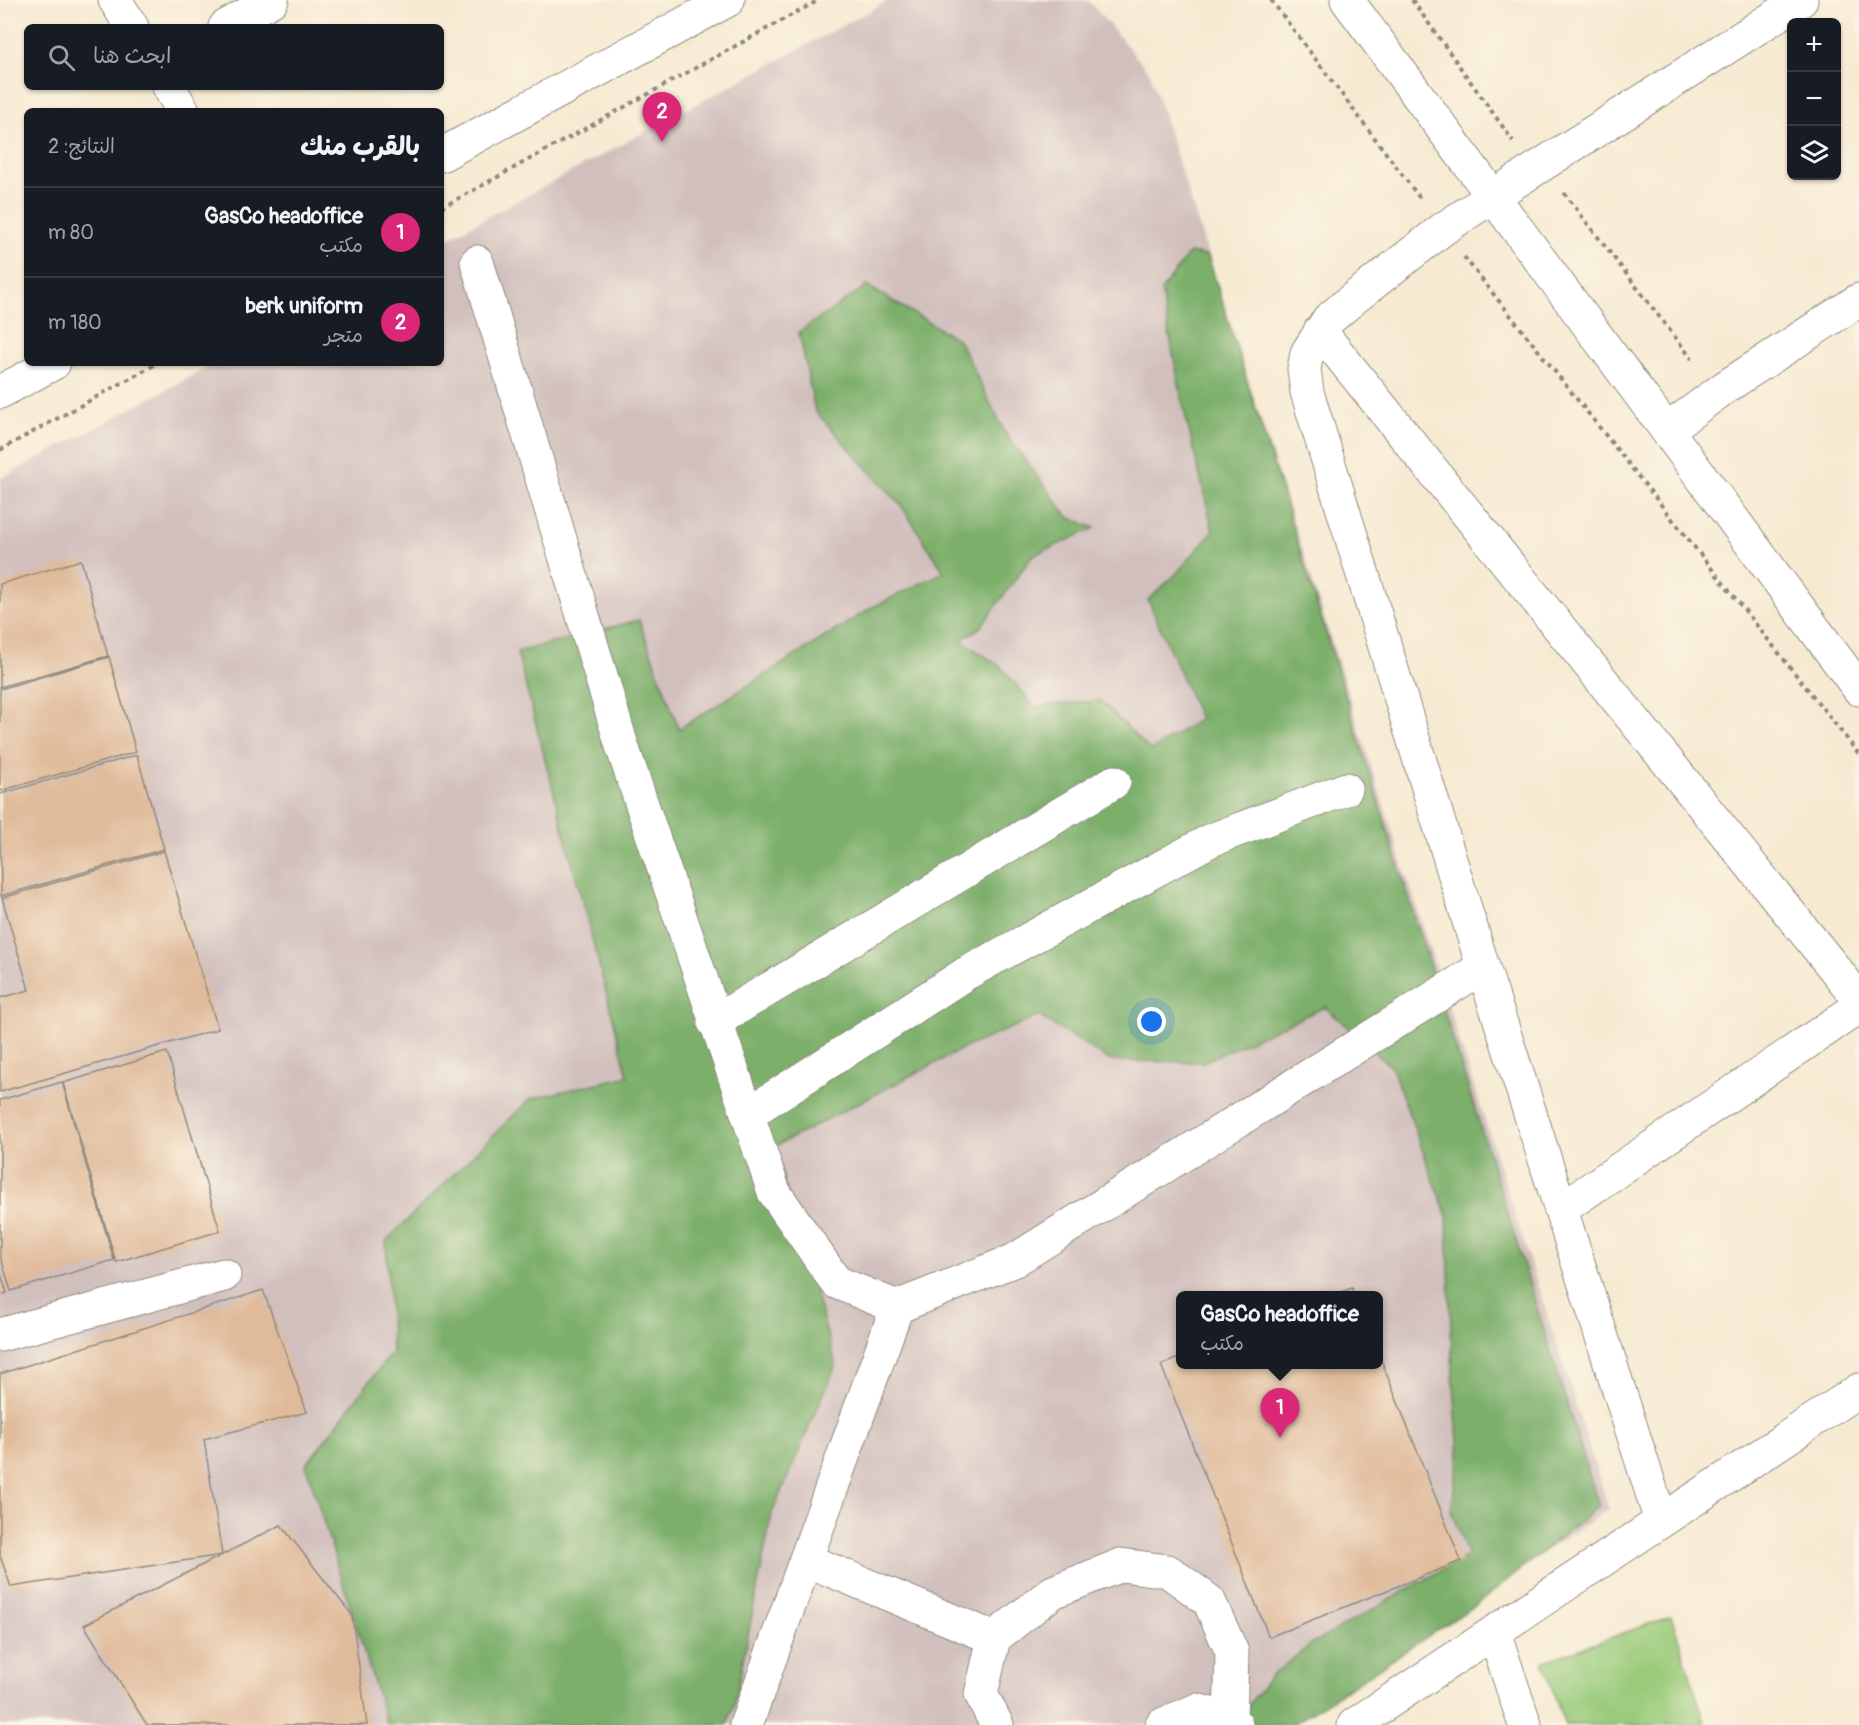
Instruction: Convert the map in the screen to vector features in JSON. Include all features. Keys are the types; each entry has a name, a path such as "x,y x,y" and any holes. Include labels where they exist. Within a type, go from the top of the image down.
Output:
{"street":[{"path":"115,0 130,24"},
{"path":"230,24 272,0"},
{"path":"444,152 728,0"},
{"path":"1347,0 1667,430 1848,653 1859,689"},
{"path":"1661,1521 1483,968 1307,392 1304,369 1307,353 1320,331 1353,299 1443,229 1801,0"},
{"path":"171,90 181,108"},
{"path":"477,262 622,746 714,1022 774,1192 836,1282 897,1307 1015,1260 1483,968"},
{"path":"1667,430 1724,388 1859,300"},
{"path":"1320,331 1859,999"},
{"path":"0,392 48,366"},
{"path":"714,1022 1114,782"},
{"path":"748,1114 965,974 1211,840 1346,789"},
{"path":"1561,1209 1859,1007"},
{"path":"0,1335 224,1275"},
{"path":"746,1725 897,1307"},
{"path":"1354,1725 1859,1390"},
{"path":"806,1560 994,1638"},
{"path":"997,1725 981,1695 994,1638 1053,1592 1121,1565 1168,1571 1209,1601 1232,1652 1233,1722 1197,1710 1162,1725"},
{"path":"1494,1632 1525,1725"}],"path":[{"path":"444,206 819,0"},
{"path":"1271,0 1443,229 1859,754"},
{"path":"0,450 153,366"}],"shaded area":[{"path":"890,0 1088,0 1150,73 1609,1509 1282,1725 0,1725 0,479 210,366 444,366 444,240"}],"green space":[{"path":"1189,253 1208,256 1599,1506 1479,1603 1292,1725 1233,1725 1270,1677 1310,1645 1468,1555 1451,1511 1459,1456 1452,1358 1447,1216 1392,1068 1325,1007 1203,1062 1111,1061 1039,1016 966,1047 774,1147 836,1365 772,1513 734,1706 727,1725 387,1725 306,1465 392,1352 386,1241 530,1099 628,1076 517,652 639,620 679,729 871,608 944,572 901,505 815,411 799,332 867,286 959,340 1006,435 1068,517 1095,528 1032,556 981,627 961,640 1000,666 1035,707 1100,700 1151,751 1200,719 1148,600 1176,574 1213,531 1183,405 1161,291"},
{"path":"1671,1616 1706,1725 1565,1725 1543,1662"}],"building":[{"path":"81,560 108,656 0,687 0,584"},
{"path":"109,657 136,752 0,791 0,689"},
{"path":"137,755 164,849 1,896 0,794"},
{"path":"164,851 218,1029 0,1092 0,998 29,990 2,898"},
{"path":"167,1052 220,1231 116,1262 63,1083"},
{"path":"62,1082 114,1260 11,1291 0,1255 0,1100"},
{"path":"0,1271 7,1293 0,1295"},
{"path":"263,1290 307,1412 204,1439 222,1555 11,1587 0,1556 0,1374"},
{"path":"1176,1359 1176,1369 1383,1369 1383,1365 1461,1561 1269,1637 1161,1365"},
{"path":"281,1525 352,1615 367,1725 147,1725 84,1625"}],"place":[{"name":"berk uniform","path":"662,142"},
{"name":"GasCo headoffice","path":"1280,1438"}]}
